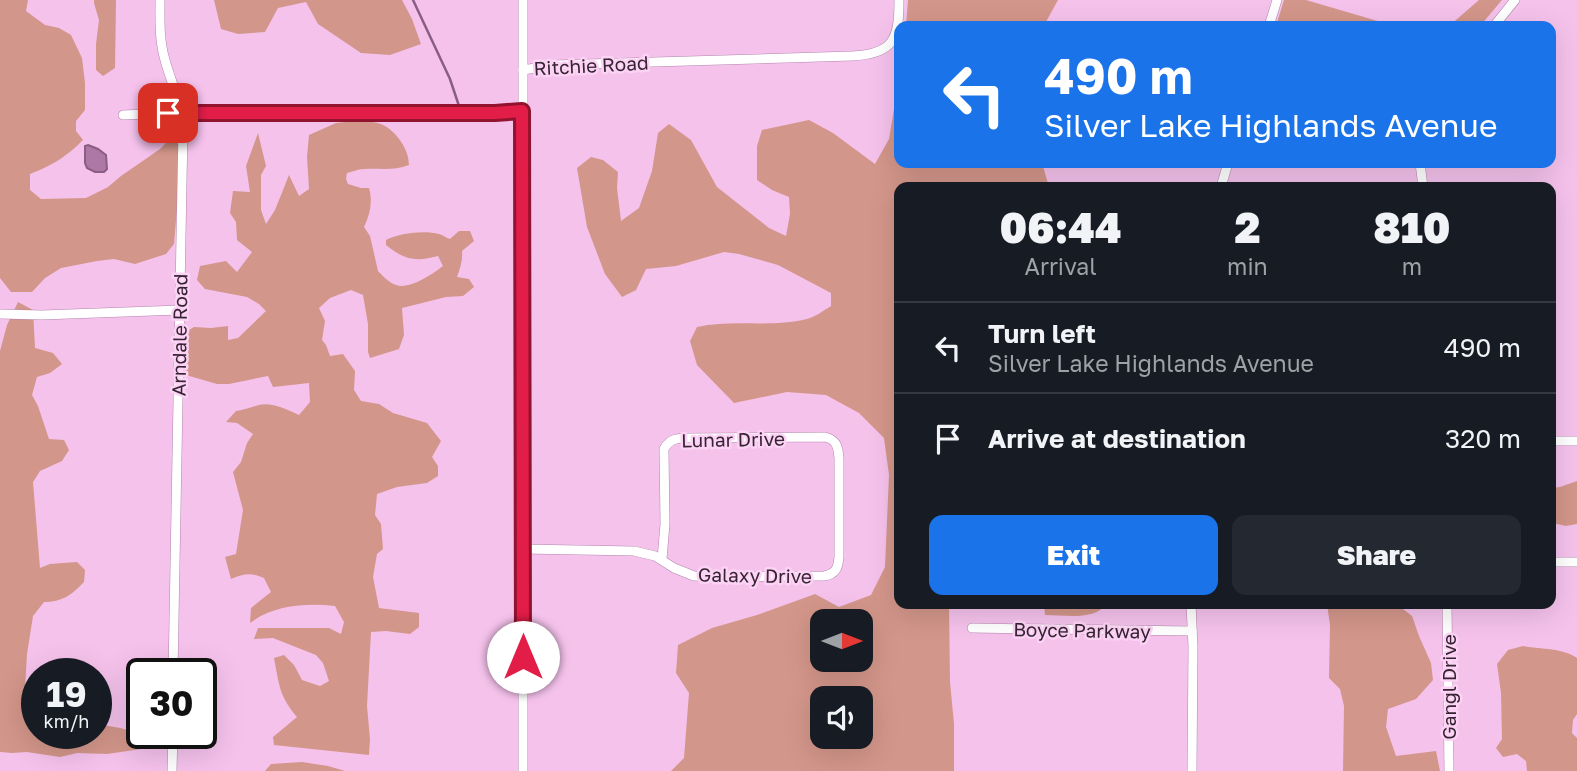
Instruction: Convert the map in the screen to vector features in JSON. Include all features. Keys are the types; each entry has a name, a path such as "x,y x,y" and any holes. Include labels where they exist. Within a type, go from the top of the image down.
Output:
{"street":[{"name":"Arndale Road","path":"160,0 164,60 182,113 183,128 173,658"},
{"path":"523,0 523,69"},
{"name":"Ritchie Road","path":"899,0 899,21"},
{"path":"1271,21 1278,0"},
{"path":"1498,21 1515,0"},
{"name":"Ritchie Road","path":"523,771 523,69 553,65 852,56 871,54 884,49 894,38"},
{"path":"124,115 522,111"},
{"path":"0,314 180,310"},
{"name":"Lunar Drive","path":"662,559 665,524 664,449 674,438 825,437 836,444 839,458 839,557 837,570 824,576"},
{"path":"1556,441 1577,441"},
{"name":"Galaxy Drive","path":"523,549 634,551 655,556 694,576 824,576"},
{"path":"1556,562 1577,562"},
{"path":"1191,609 1192,771"},
{"name":"Gangl Drive","path":"1447,609 1448,771"},
{"name":"Boyce Parkway","path":"972,628 1192,631"},
{"path":"172,771 173,749"}],"shaded area":[{"path":"0,0 28,0 26,11 45,25 59,28 71,35 82,58 85,110 76,121 76,131 83,140 59,160 30,174 30,190 41,199 86,198 108,187 160,149 174,135 179,147 178,197 174,244 166,254 135,264 114,259 61,268 45,278 32,292 11,292 0,278"},
{"path":"94,0 116,0 115,68 103,76 96,70 99,20"},
{"path":"214,0 402,0 421,44 390,55 361,53 318,24 306,2 278,8 265,32 238,34 221,29"},
{"path":"908,0 1058,0 1047,21 906,21"},
{"path":"1284,0 1306,0 1378,21 1278,21"},
{"path":"1479,0 1502,0 1484,21 1455,21"},
{"path":"894,109 894,168 1043,168 1048,182 894,182 894,609 949,609 954,771 671,771 684,758 689,693 676,673 678,645 712,628 815,594 839,607 871,595 885,567 889,475 884,438 859,413 826,395 787,392 734,403 697,365 690,341 697,327 807,319 831,306 831,293 778,265 724,252 676,266 646,269 636,290 622,297 605,274 587,227 577,168 591,157 603,160 618,172 621,221 639,208 652,171 658,133 669,124 691,140 717,187 769,228 786,236 790,214 789,197 757,180 757,146 762,130 809,120 833,133 875,164 889,139"},
{"path":"362,120 390,129 402,143 409,159 409,165 403,167 362,169 347,173 348,184 369,188 370,208 364,227 370,236 378,271 391,283 401,286 421,280 443,266 438,256 410,258 386,245 386,240 398,236 427,232 450,239 459,231 470,231 474,241 462,251 457,277 469,279 474,287 463,296 446,297 402,308 404,335 399,349 370,358 363,295 351,290 330,298 319,308 325,321 322,340 330,356 343,354 355,371 354,390 361,401 379,404 393,413 427,423 441,441 432,457 438,466 438,476 427,483 397,487 377,494 375,515 381,524 383,549 377,554 373,577 379,608 419,613 419,627 410,634 371,632 367,706 369,755 274,745 273,737 297,717 283,696 274,658 284,655 294,665 302,680 320,686 329,681 323,663 316,655 273,638 254,639 258,628 329,628 341,634 344,622 335,606 313,605 269,612 250,623 251,608 271,592 264,578 259,576 247,574 231,579 225,557 236,554 243,510 233,472 241,462 253,434 237,423 226,422 236,411 264,404 299,415 310,402 309,383 273,387 268,376 217,384 179,373 189,330 194,327 228,326 228,340 238,338 266,311 247,297 205,289 197,280 200,266 226,261 237,272 252,252 237,240 236,222 230,213 233,191 250,192 246,166 258,133 266,166 261,175 261,210 266,224 275,210 289,175 299,196 309,189 309,135 336,123"},
{"path":"88,145 106,155 107,169 104,172 87,168 85,146"},
{"path":"18,302 33,310 35,348 53,353 62,364 50,373 37,377 32,395 49,439 64,440 69,450 62,461 40,471 33,482 40,568 50,564 77,562 85,570 84,582 75,591 61,599 44,602 33,616 27,658 21,658 21,749 112,749 112,727 126,730 126,749 141,749 107,754 77,753 60,757 27,752 0,752 0,351 7,325"},
{"path":"1577,481 1577,524 1566,526 1556,524 1556,487"},
{"path":"1044,609 1101,609 1087,615 1045,615"},
{"path":"1328,609 1403,609 1412,616 1431,663 1433,680 1416,699 1388,709 1386,727 1396,756 1436,751 1440,771 1343,771 1344,706 1340,689 1329,678"},
{"path":"1523,646 1558,651 1577,658 1577,714 1573,720 1572,733 1577,738 1577,771 1527,771 1526,761 1517,754 1503,757 1496,748 1502,739 1497,664 1508,650"},
{"path":"302,762 345,771 265,771 271,764"}],"waterway":[{"path":"413,0 450,79 459,106"}],"route":[{"path":"168,113 522,111 523,657"}]}
